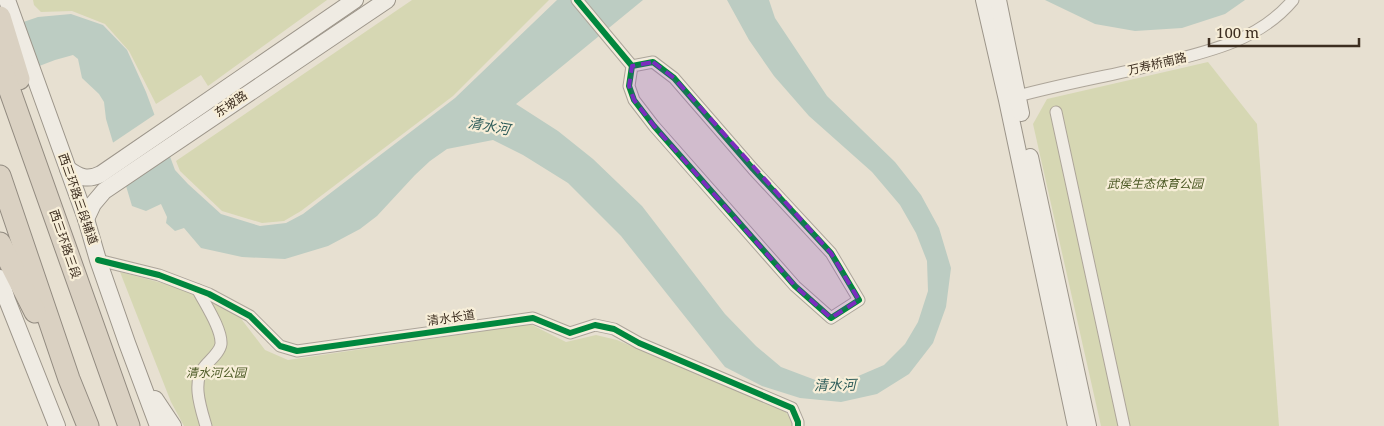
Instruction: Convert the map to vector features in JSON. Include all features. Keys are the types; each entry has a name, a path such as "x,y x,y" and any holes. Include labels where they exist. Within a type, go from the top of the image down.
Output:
{"highway":[{"path":"5,19 20,80"},
{"name":"西三环路三段","path":"0,63 20,80 36,163 129,426"},
{"path":"0,176 69,379 88,426"},
{"path":"0,244 69,379"}],"main road":[{"path":"5,19 7,0"},
{"name":"东坡路","path":"86,219 93,204 104,191 113,186 183,127 355,0"},
{"name":"东坡路","path":"68,169 79,177 86,179 94,178 183,127 387,0"},
{"path":"984,0 1012,98 1088,426"},
{"path":"998,0 1012,98 1076,426"},
{"name":"西三环路三段辅道","path":"20,80 68,169 98,260 158,426"},
{"path":"101,174 113,186"},
{"path":"0,278 3,298 57,426"},
{"path":"140,377 173,426"},
{"path":"43,394 46,426"}],"street":[{"path":"577,0 632,66"},
{"name":"万寿桥南路","path":"1012,98 1209,52 1251,35 1284,11 1293,0"},
{"path":"653,62 674,78 753,169 831,253 859,300 831,318 795,286 654,126 634,100 628,86 632,66 653,62"},
{"path":"1056,112 1124,426"},
{"name":"清水长道","path":"98,260 159,275 198,290 250,316 280,346 297,351 533,318 570,333 595,325 614,329 639,343 792,408 798,426"},
{"path":"198,290 219,331 221,345 203,368 197,387 206,426"}],"highlighted area":[{"path":"653,62 674,78 831,253 859,300 831,318 795,286 654,126 634,100 629,86 632,66"}],"green space":[{"path":"33,0 327,0 208,86 201,75 156,104 129,51 105,24 72,11 41,12 34,5"},
{"path":"412,0 549,0 453,96 301,211 284,221 262,223 222,211 180,171 176,161"},
{"name":"武侯生态体育公园","path":"1208,62 1257,124 1279,426 1101,426 1033,124 1047,99"},
{"name":"清水河公园","path":"120,272 181,288 239,316 265,350 288,360 530,324 566,342 596,335 617,340 785,411 794,423 793,426 184,426 171,402"}],"water":[{"name":"清水河","path":"557,0 643,0 516,104 558,131 593,159 642,206 725,314 756,346 781,367 818,381 856,377 884,365 905,344 918,322 928,291 927,261 916,233 900,205 872,172 809,116 774,76 749,40 727,0 769,0 775,18 827,96 895,162 921,195 939,228 951,268 946,307 933,343 909,374 877,394 841,402 800,398 762,386 725,367 621,236 568,183 523,155 493,140 447,149 415,175 377,216 360,229 328,246 285,259 242,257 201,248 184,228 175,231 166,223 167,217 161,204 146,211 132,206 106,119 104,102 99,94 82,78 78,59 73,55 55,60 0,81 0,30 38,17 71,14 103,25 127,50 146,92 175,170 221,214 260,226 286,223 303,214 455,98"},
{"path":"1045,0 1245,0 1225,14 1182,28 1135,31 1095,24"}],"pier":[{"path":"157,113 172,155 124,188 111,144"}],"cycle path":[{"path":"577,0 632,66 629,86 634,100 654,126 795,286 831,318 859,300 831,253 753,169 674,78 653,62 632,66"},
{"path":"98,260 159,275 209,294 250,316 280,346 297,351 533,318 570,333 595,325 614,329 639,343 792,408 798,426"}]}
